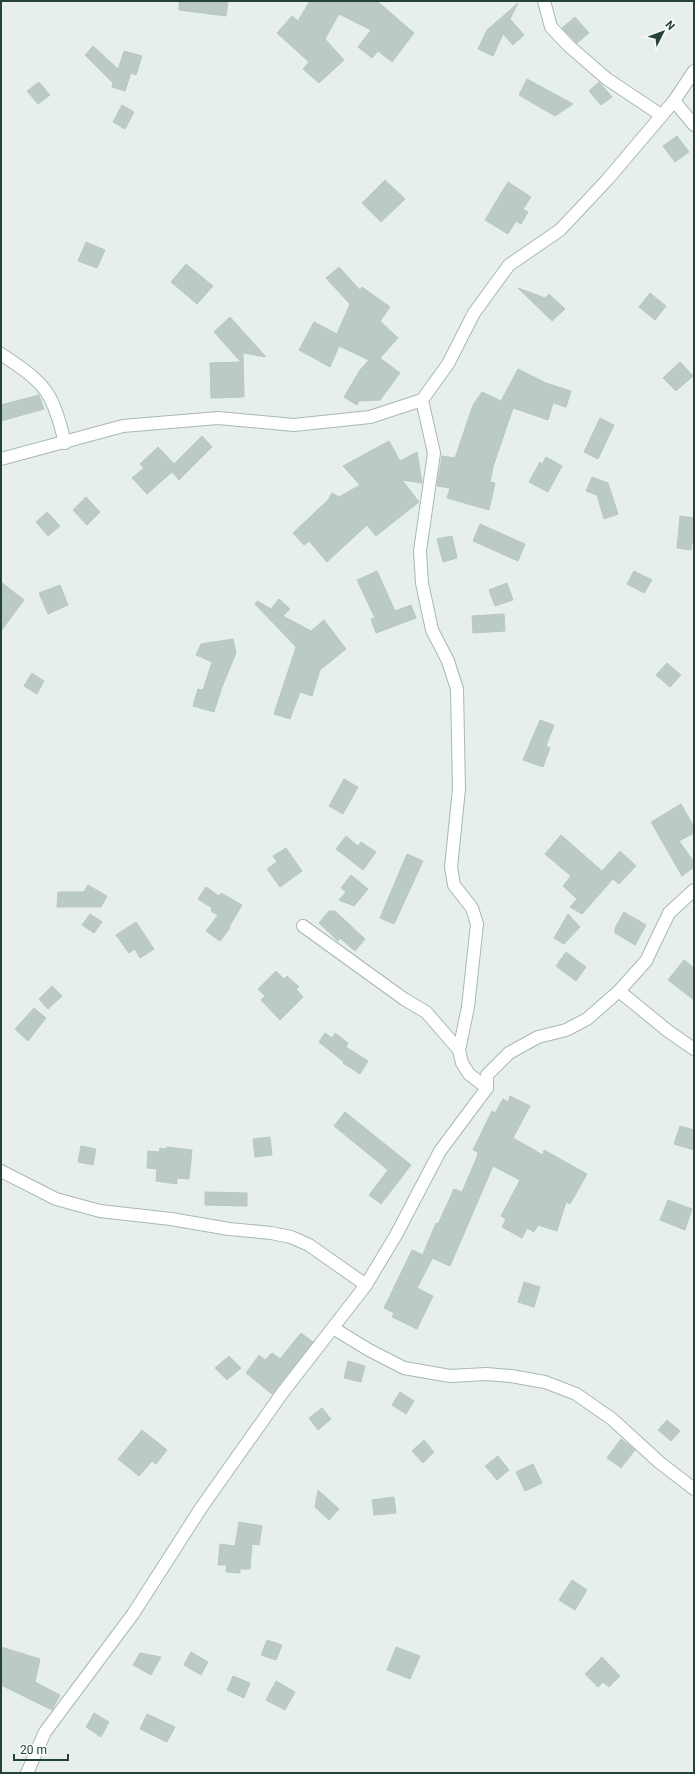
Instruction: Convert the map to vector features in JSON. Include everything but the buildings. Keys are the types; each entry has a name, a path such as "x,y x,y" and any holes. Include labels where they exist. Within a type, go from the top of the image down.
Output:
{"street":[{"path":"544,1 551,27 569,46 607,79 661,115"},
{"path":"1,459 65,443 123,426 218,418 294,426 370,417 422,400 448,364 474,313 509,265 560,230 607,180 674,101 694,71"},
{"path":"674,101 694,125"},
{"path":"1,354 37,381 49,396 58,418 65,443"},
{"path":"422,400 434,453 420,551 422,583 432,630 448,661 457,689 459,721 459,789 451,867 454,885 472,908 477,924 468,1007 459,1050 462,1063 469,1074 487,1088"},
{"path":"27,1773 45,1732 133,1614 201,1508 274,1405 366,1285 396,1234 440,1152 487,1088 487,1075 509,1053 538,1037 566,1030 586,1019 619,990 646,961 669,913 694,890"},
{"path":"303,926 404,999 426,1012 459,1050"},
{"path":"619,990 668,1031 694,1049"},
{"path":"1,1171 56,1199 100,1211 171,1219 229,1229 271,1233 291,1238 309,1245 366,1285"},
{"path":"332,1328 369,1350 404,1368 450,1376 486,1374 511,1376 545,1382 576,1394 612,1419 659,1462 694,1489"}]}
